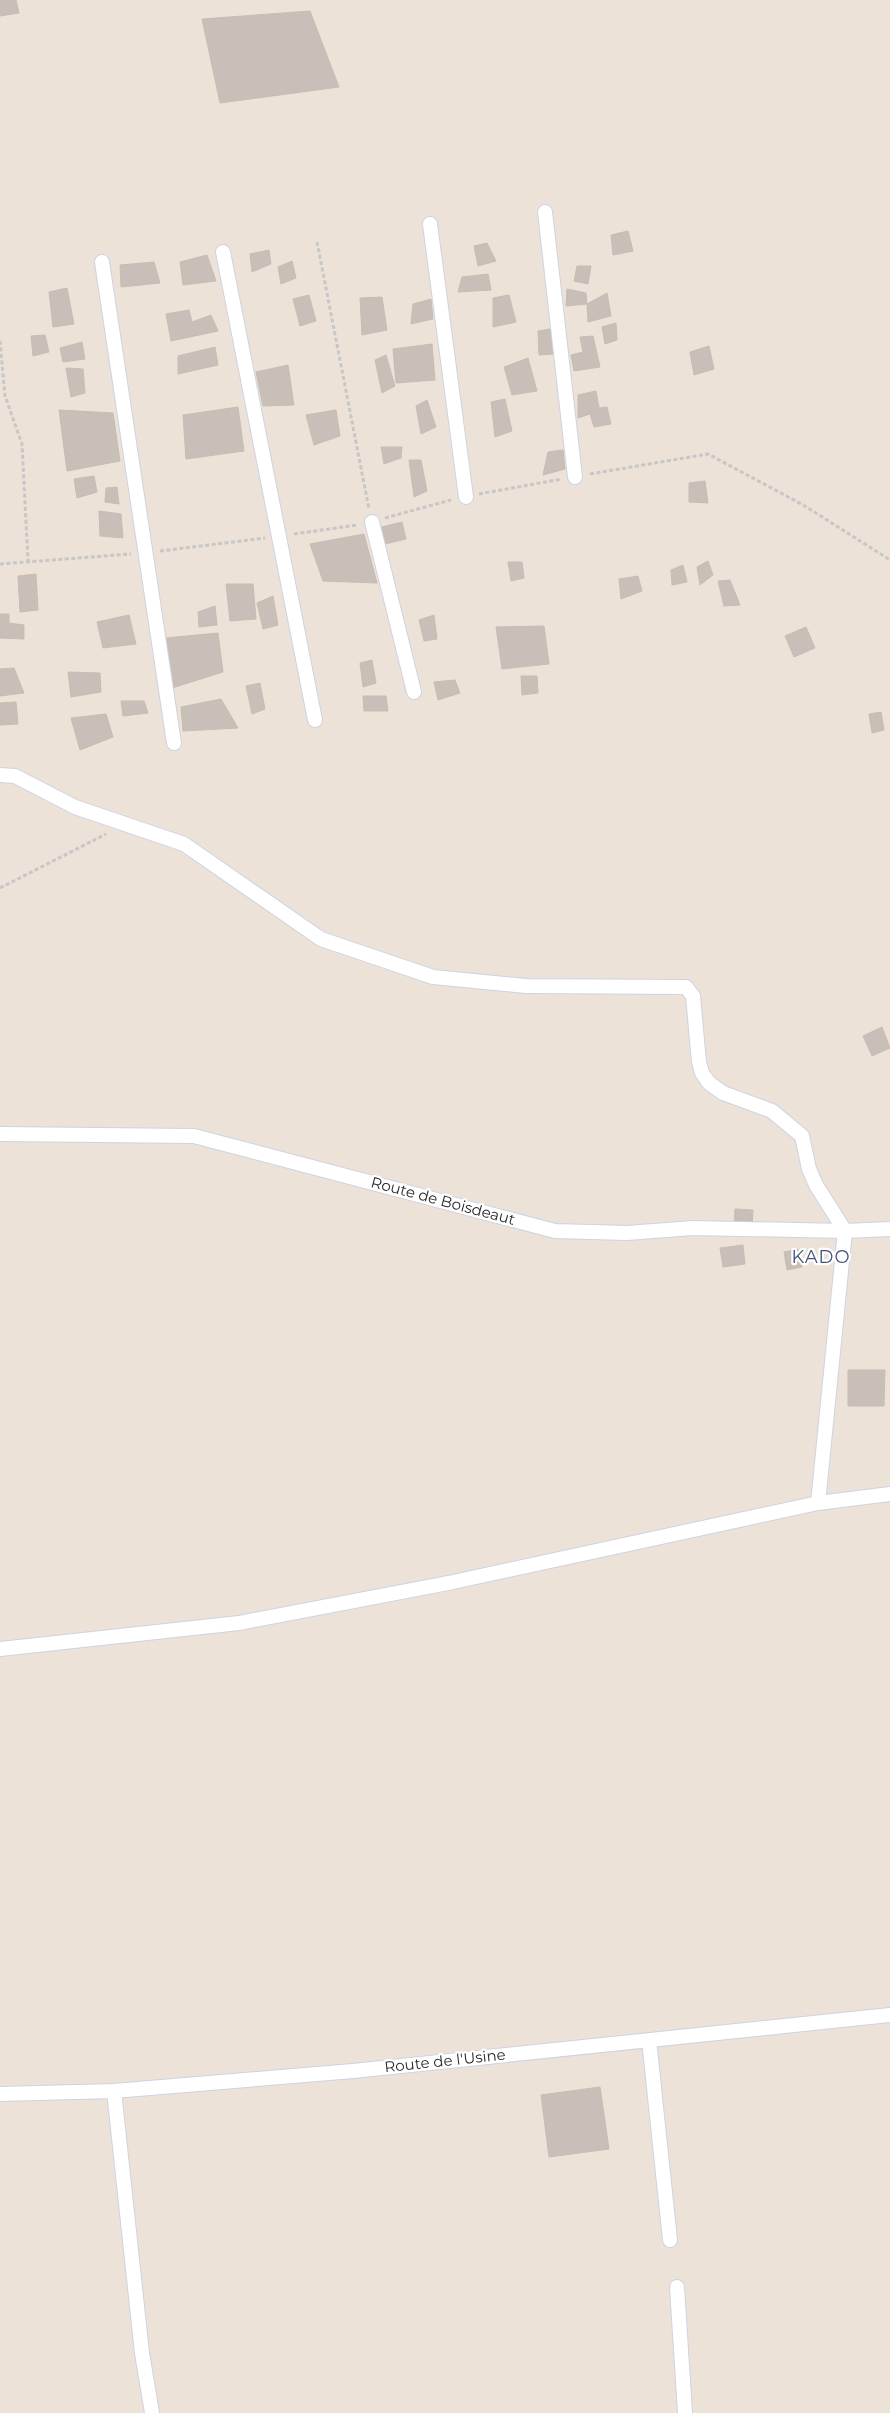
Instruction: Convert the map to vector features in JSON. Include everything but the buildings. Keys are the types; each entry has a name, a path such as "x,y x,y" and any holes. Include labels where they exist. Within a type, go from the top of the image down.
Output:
{"street":[{"path":"545,212 575,476"},
{"path":"430,224 466,497"},
{"path":"223,252 315,720"},
{"path":"102,262 174,743"},
{"path":"372,522 414,692"},
{"path":"0,775 15,776 75,807 184,844 321,939 433,976 526,986 686,987 692,996 698,1062 702,1073 709,1083 723,1093 772,1111 802,1136 816,1185 845,1231 818,1503"},
{"name":"Route de Boisdeaut","path":"0,1134 194,1136 555,1231 627,1233 693,1228 845,1231 890,1229"},
{"path":"0,1649 239,1623 453,1582 818,1503 890,1494"},
{"name":"Route de l'Usine","path":"0,2094 114,2091 353,2071 890,2015"},
{"path":"649,2040 670,2240"},
{"path":"114,2091 142,2353 152,2413"},
{"path":"677,2287 685,2413"}],"path":[{"path":"317,242 372,522"},
{"path":"0,341 5,396 22,444 28,562"},
{"path":"284,535 372,522 466,497 575,476 708,454 805,506 890,560"},
{"path":"158,552 275,536"},
{"path":"0,564 139,553"},
{"path":"0,888 125,824"}],"district":[{"name":"KADO","path":"821,1257"}]}
